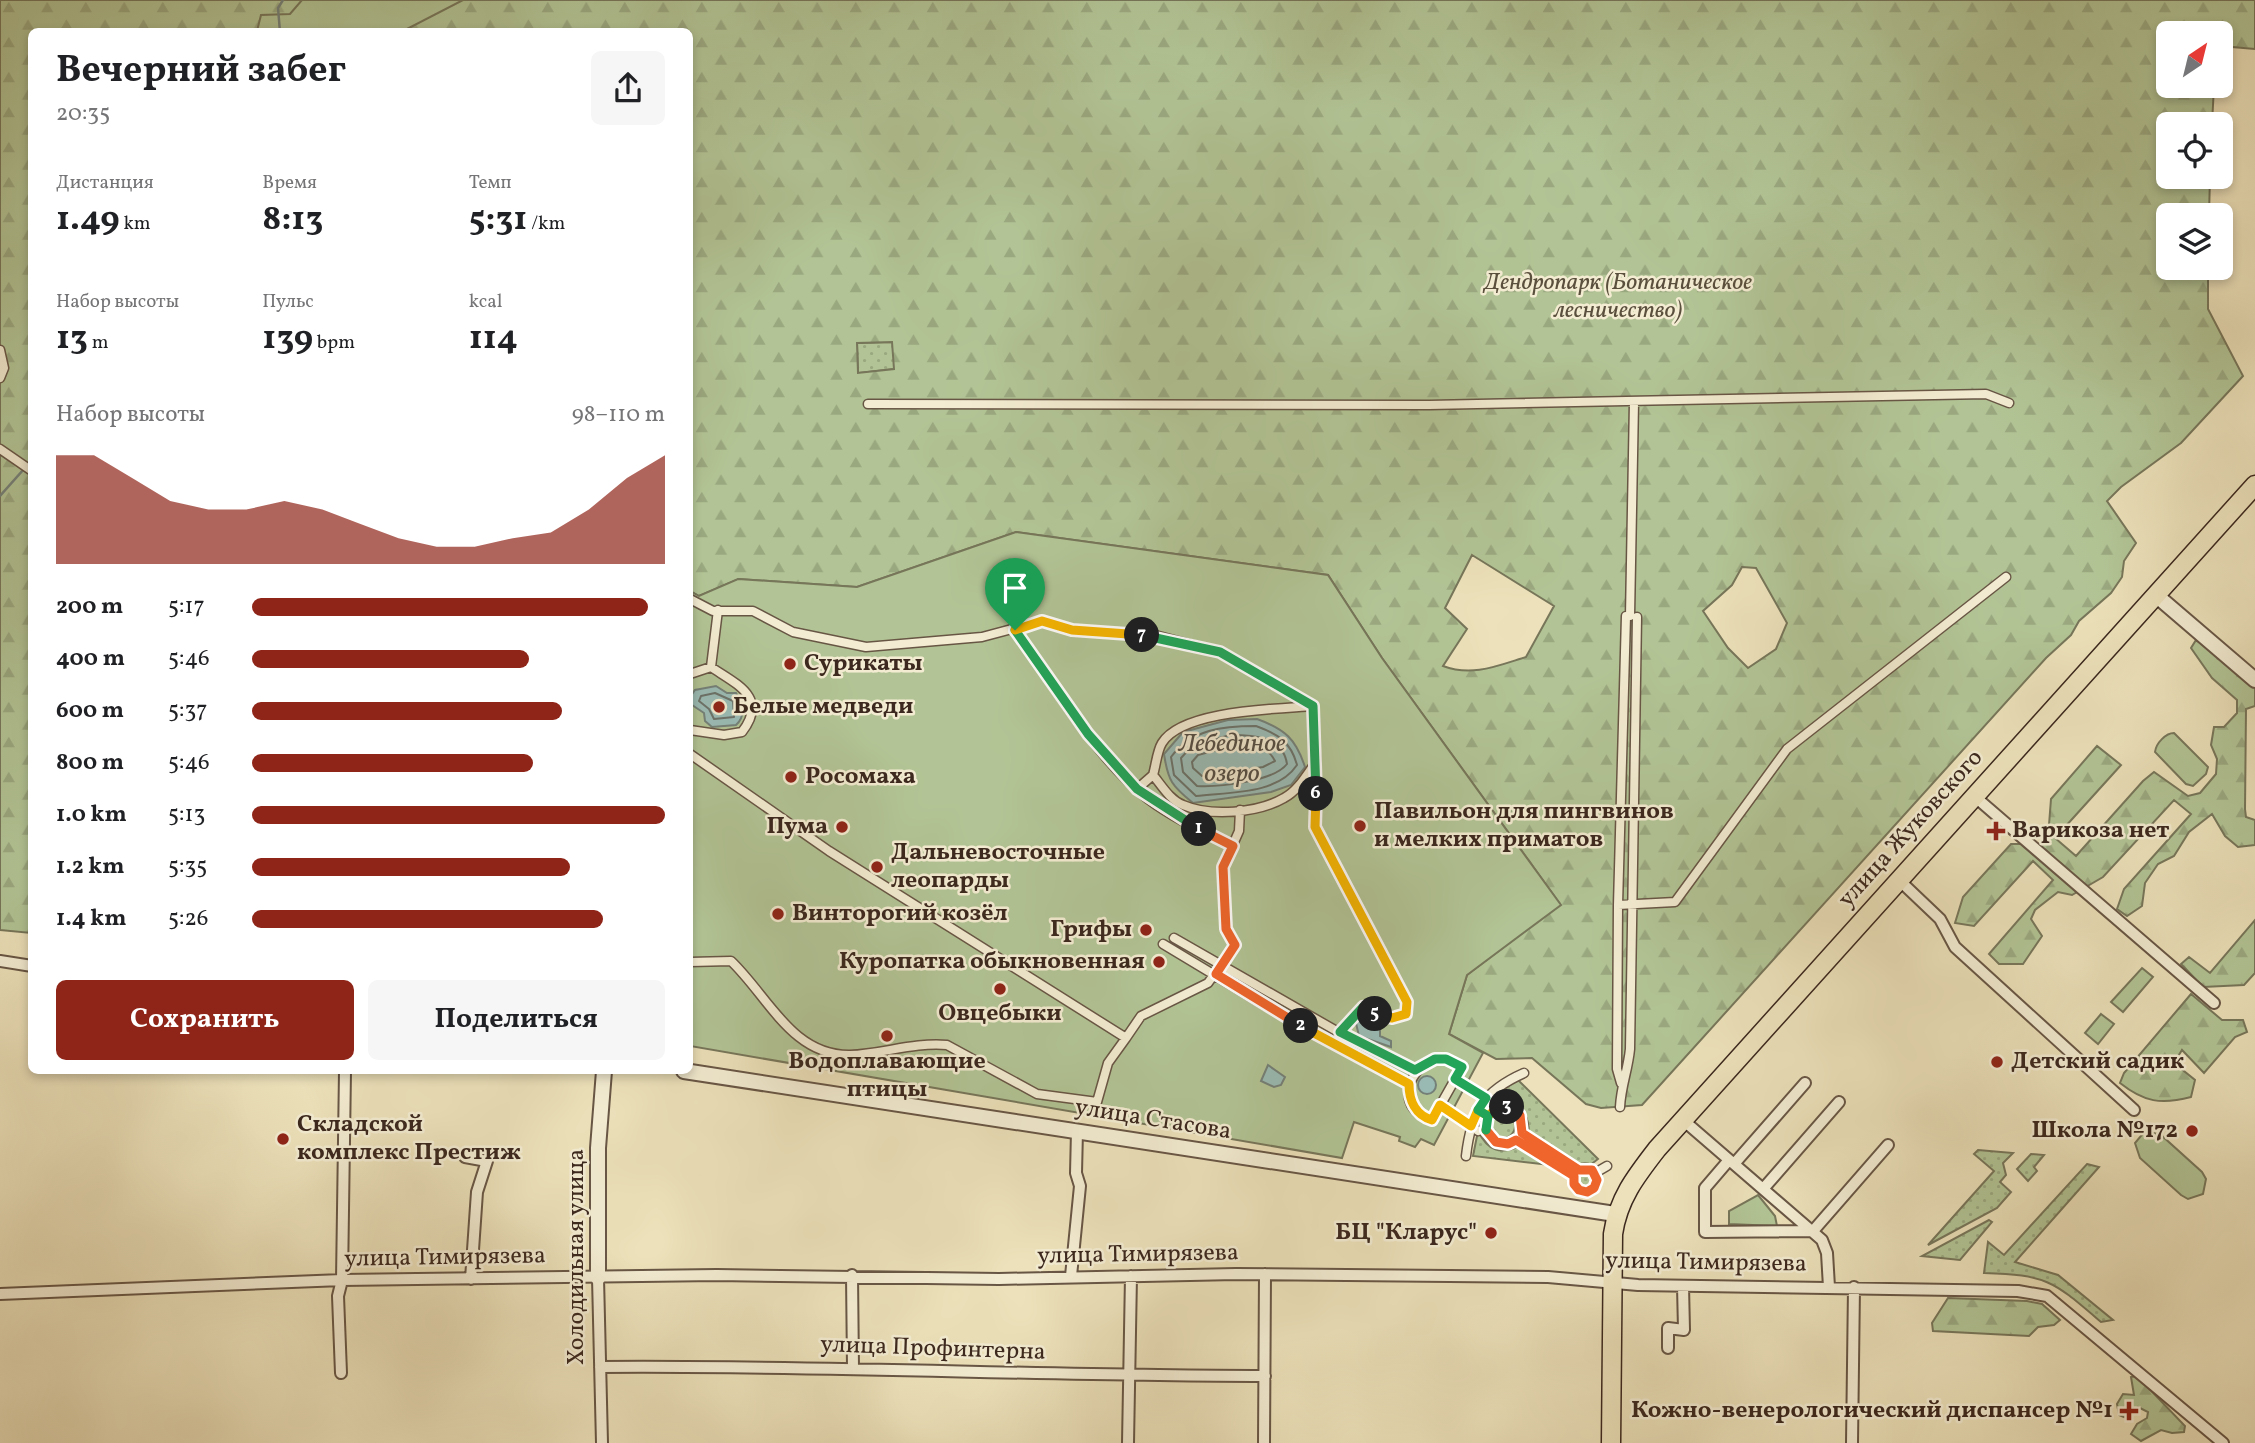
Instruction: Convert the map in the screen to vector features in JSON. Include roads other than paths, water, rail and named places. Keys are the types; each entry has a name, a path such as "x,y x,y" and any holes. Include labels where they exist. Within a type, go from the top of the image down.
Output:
{"main road":[{"name":"улица Жуковского","path":"1615,1214 1628,1186 1683,1119 2255,485"},
{"path":"1611,1443 1615,1214"}],"street":[{"path":"0,351 4,368 0,378"},
{"path":"868,404 1634,402 1986,394 2009,403"},
{"path":"1621,1083 1628,1069 1630,1049 1634,402"},
{"path":"0,449 28,468"},
{"path":"1618,905 1675,902 1787,749 2006,577"},
{"path":"2157,596 2255,680"},
{"path":"693,600 718,610 753,611 793,632 866,648 982,637 1042,621 1072,630 1155,635 1220,652 1313,706"},
{"path":"711,667 718,610"},
{"path":"1620,1107 1621,1083 1616,1069 1618,905 1631,616"},
{"path":"1015,630 1088,734 1137,789 1179,817 1233,846"},
{"path":"693,673 711,667 736,682 751,697 749,723 743,732 724,735 693,730"},
{"path":"1313,706 1315,827 1407,1002 1406,1014 1392,1018 1375,1014 1363,1007 1340,1032"},
{"path":"1137,789 1153,775 1163,743 1184,724 1221,714 1313,706"},
{"path":"693,756 830,851 1126,1038"},
{"path":"1153,775 1166,793 1183,805 1222,811 1240,810 1285,798 1316,761"},
{"path":"1973,795 2214,1003"},
{"path":"693,962 731,961 809,1048 850,1055 932,1044 947,1045 1037,1094 1097,1102 1108,1063 1141,1016 1209,983 1235,945 1226,929 1223,867 1239,831 1240,810"},
{"path":"1899,880 1940,919 1955,947 2134,1110"},
{"path":"1174,937 1340,1032 1415,1070"},
{"path":"1163,944 1195,965 1216,974 1311,1031 1409,1084"},
{"path":"0,961 28,965"},
{"path":"1435,1059 1446,1059 1462,1067 1459,1081 1444,1108 1432,1120 1421,1115 1409,1095 1409,1084 1415,1070 1435,1059"},
{"name":"улица Стасова","path":"693,1072 1415,1186 1615,1214"},
{"path":"1466,1156 1478,1110 1486,1098 1503,1082 1524,1073"},
{"path":"341,1373 338,1297 342,1280 345,1074"},
{"name":"Холодильная улица","path":"602,1443 598,1148 604,1074"},
{"path":"1459,1081 1486,1098"},
{"path":"1805,1083 1705,1188 1705,1232 1814,1231 1888,1145"},
{"path":"1763,1189 1839,1102"},
{"path":"1510,1107 1520,1115 1519,1137 1502,1144 1491,1139 1485,1128 1488,1116 1497,1108 1510,1107"},
{"path":"1444,1108 1474,1128"},
{"path":"1478,1110 1488,1116"},
{"path":"1683,1119 1822,1240 1827,1252 1829,1287"},
{"path":"1071,1276 1080,1186 1076,1173 1077,1131"},
{"path":"1519,1137 1576,1173"},
{"path":"466,1157 486,1161 477,1192 471,1279"},
{"path":"1595,1173 1606,1166"},
{"path":"1589,1168 1595,1173 1596,1184 1588,1196 1576,1188 1576,1173 1589,1168"},
{"path":"852,1275 853,1368"},
{"name":"улица Тимирязева","path":"0,1294 342,1280 852,1275 999,1279 1265,1275 1548,1277 1684,1286 2018,1290 2047,1296 2222,1443"},
{"path":"1264,1443 1265,1275"},
{"path":"1128,1443 1131,1276"},
{"path":"1668,1348 1668,1328 1684,1330 1684,1286"},
{"path":"1853,1443 1854,1287"},
{"name":"улица Профинтерна","path":"600,1367 853,1368 1130,1376 1265,1376"}],"water":[{"name":"Белые медведи","path":"716,686 727,693 736,693 742,706 742,714 736,725 712,727 705,721 704,713 693,706 695,690"},
{"name":"Лебединое озеро","path":"1257,719 1282,731 1298,749 1305,767 1291,785 1271,792 1193,803 1176,787 1169,777 1164,754 1183,732 1228,720"},
{"path":"1366,1012 1380,1019 1380,1036 1391,1041 1391,1047 1359,1036 1355,1019"},
{"path":"1268,1065 1285,1077 1281,1085 1274,1087 1261,1081"},
{"path":"1427,1076 1433,1079 1436,1085 1433,1091 1427,1094 1421,1091 1418,1085 1421,1079"}],"waterway":[{"path":"280,28 278,8 283,0"},
{"path":"0,496 28,464"}],"place":[{"name":"Сурикаты","path":"790,664"},
{"name":"Белые медведи","path":"719,707"},
{"name":"Росомаха","path":"791,777"},
{"name":"Павильон для пингвинов и мелких приматов","path":"1360,826"},
{"name":"Пума","path":"842,827"},
{"name":"Варикоза нет","path":"1996,831"},
{"name":"Дальневосточные леопарды","path":"877,867"},
{"name":"Винторогий козёл","path":"778,914"},
{"name":"Грифы","path":"1146,930"},
{"name":"Куропатка обыкновенная","path":"1159,962"},
{"name":"Овцебыки","path":"1000,989"},
{"name":"Водоплавающие птицы","path":"887,1036"},
{"name":"Детский садик","path":"1997,1062"},
{"name":"Школа №172","path":"2192,1131"},
{"name":"Складской комплекс Престиж","path":"283,1139"},
{"name":"БЦ \"Кларус\"","path":"1491,1233"},
{"name":"Кожно-венерологический диспансер №1","path":"2129,1411"}],"park label":[{"name":"Дендропарк (Ботаническое лесничество)","path":"1618,297"}]}
